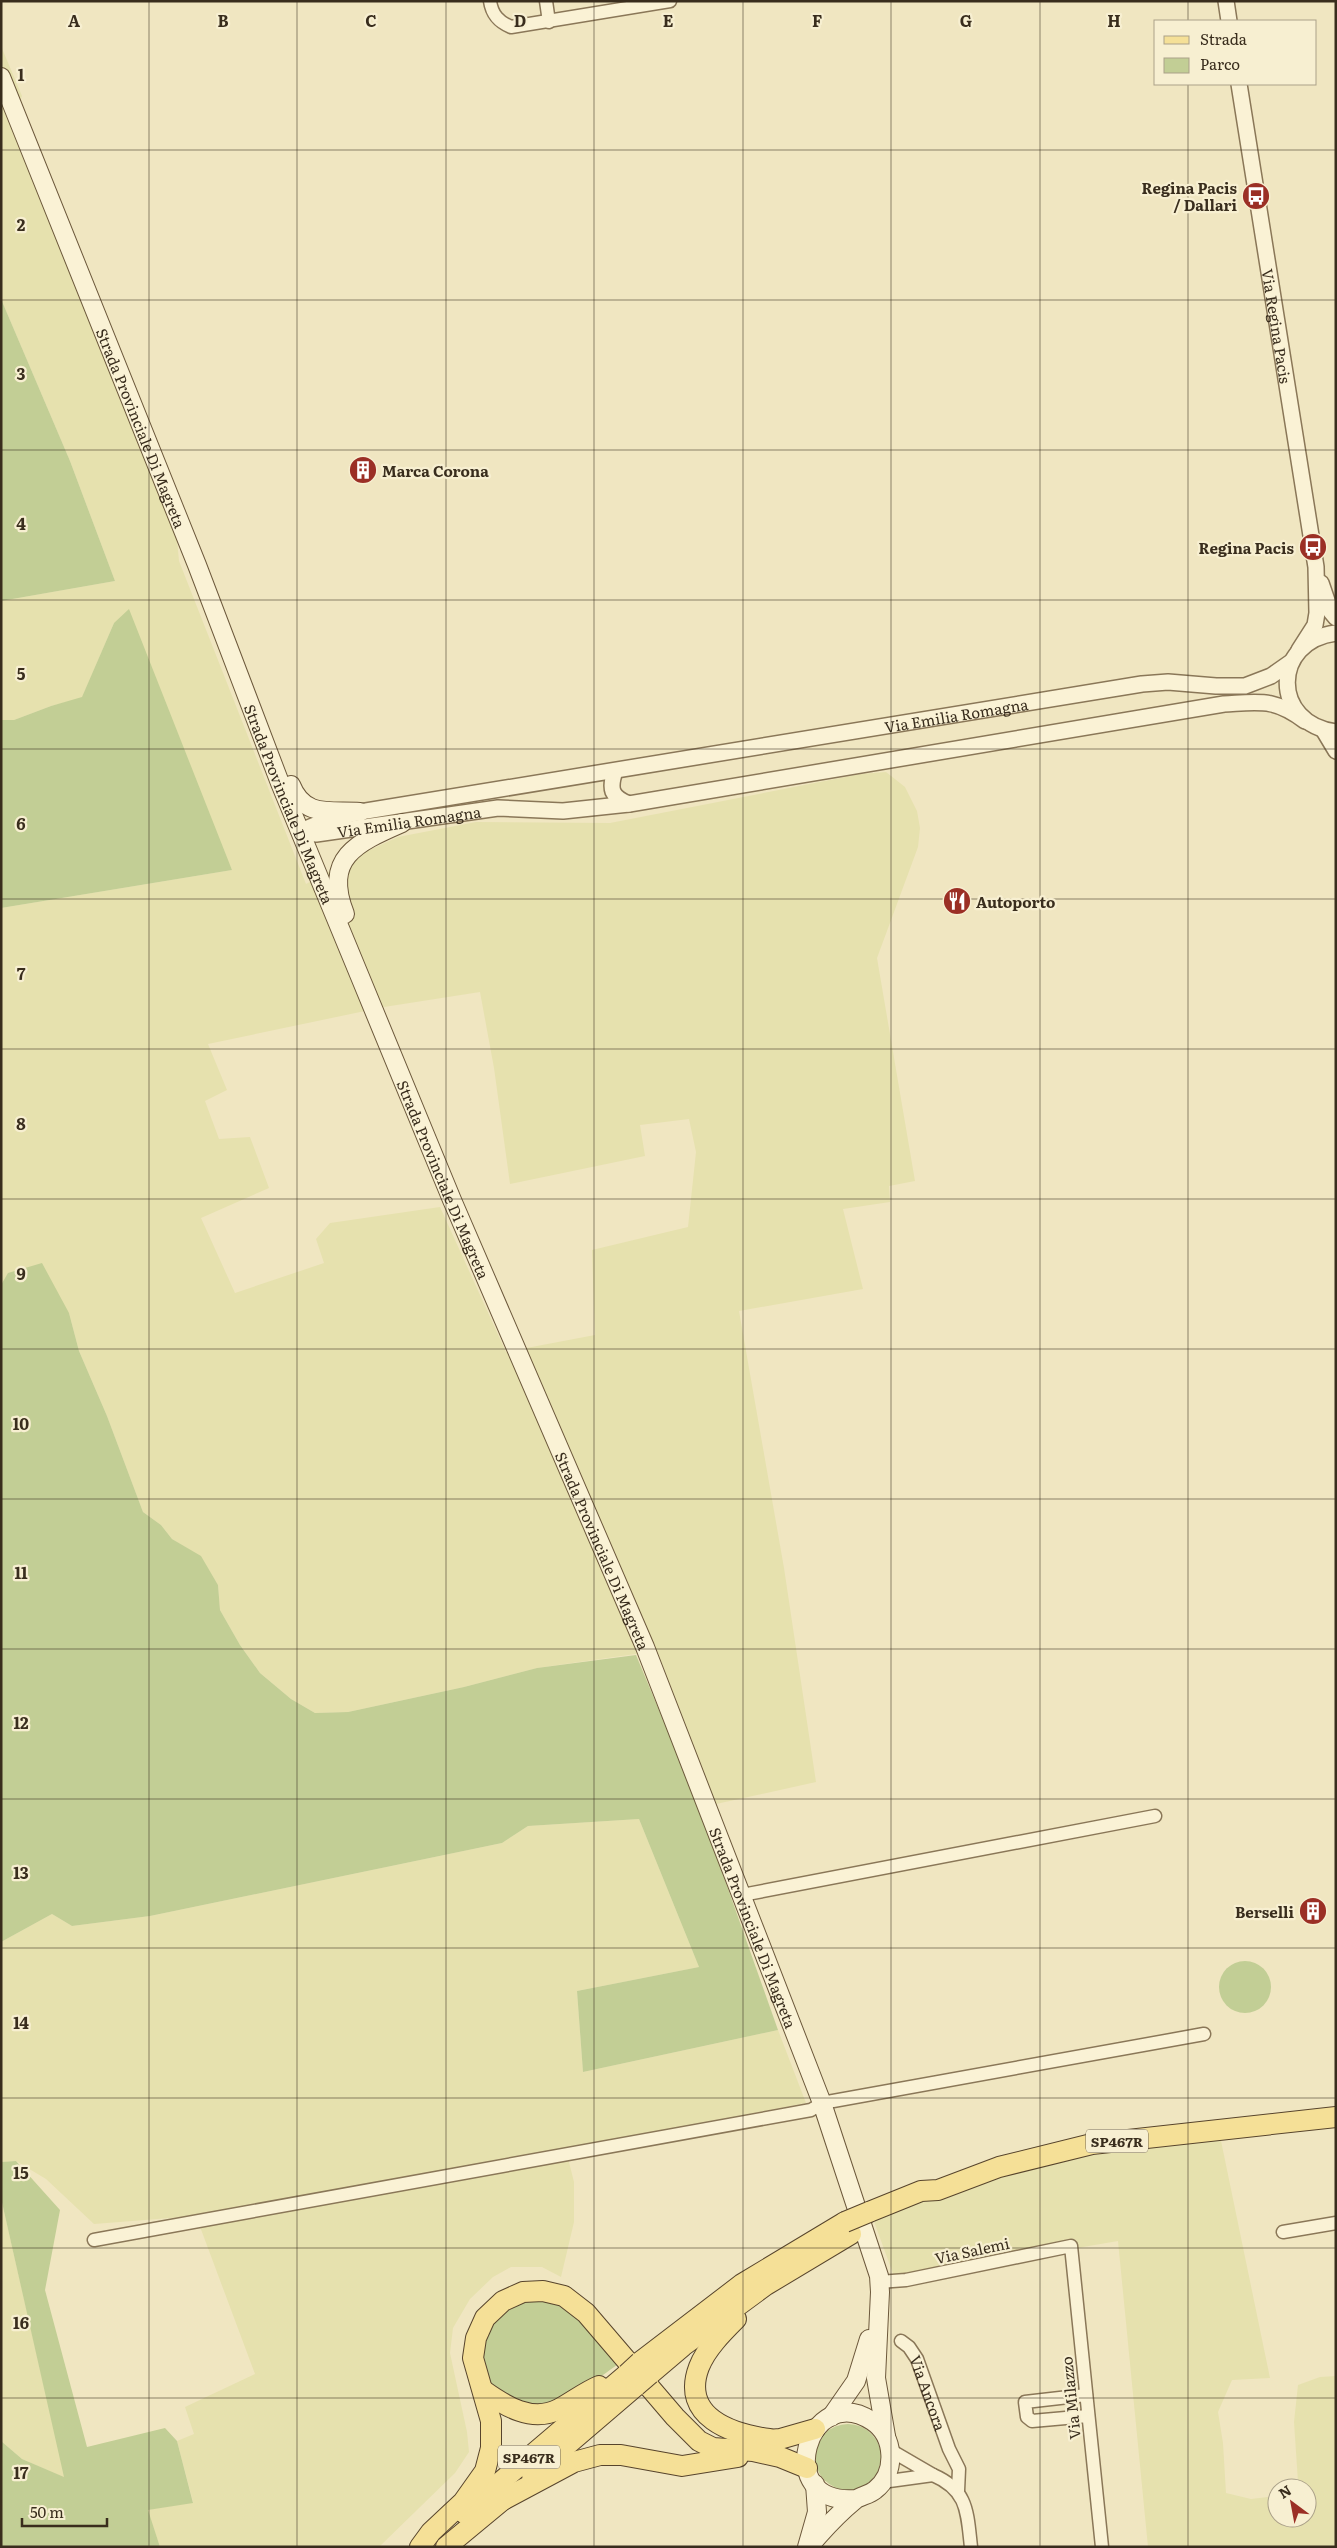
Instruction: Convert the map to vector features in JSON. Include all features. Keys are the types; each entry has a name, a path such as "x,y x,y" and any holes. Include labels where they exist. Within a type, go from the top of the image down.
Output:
{"main road":[{"name":"Strada Provinciale Di Magreta","path":"1,77 189,546 300,832 452,1200 645,1648 822,2103 875,2258 880,2282"},
{"path":"251,709 257,709 264,715 294,791 302,804 314,810 360,812"},
{"path":"363,984 362,960 339,899 337,882 340,865 366,839 402,823"},
{"name":"SP467R","path":"422,2547 635,2375 742,2284 921,2191 938,2190 999,2167 1092,2144 1336,2117"},
{"name":"SP467R","path":"446,2547 499,2502 635,2375 683,2346 848,2228"},
{"path":"681,2423 704,2436 722,2441 743,2442 780,2439 815,2429 831,2417 856,2381 864,2360 880,2282"},
{"path":"808,2547 856,2498 875,2490 890,2467 888,2443 876,2378 880,2282"},
{"path":"766,2285 755,2302 717,2338 699,2366 695,2379 701,2407 712,2420 724,2428 745,2436 769,2439"},
{"path":"422,2547 431,2532 463,2502 485,2471 491,2448 492,2421 473,2358 476,2338 485,2318 503,2300 523,2292 543,2291 564,2296 586,2313 681,2423 699,2441 713,2448 753,2451 780,2457 811,2476 829,2495 838,2498 856,2498"},
{"path":"484,2391 506,2406 528,2414 556,2410 597,2386 635,2375"},
{"path":"831,2417 845,2414 859,2415 877,2425 888,2443"},
{"path":"808,2547 817,2512 806,2448 815,2429"},
{"path":"499,2502 574,2462 600,2455 621,2455 682,2466 735,2457 780,2457"}],"street":[{"path":"490,1 495,15 501,23 511,27 670,1"},
{"path":"546,1 549,22"},
{"path":"1226,1 1229,20"},
{"name":"Via Regina Pacis","path":"1239,85 1316,567 1317,613 1315,624 1295,656"},
{"name":"Via Regina Pacis","path":"1316,567 1331,612 1336,618"},
{"name":"Via Emilia Romagna","path":"300,832 325,821 360,812 1142,684 1168,682 1216,686 1245,686 1271,676 1295,656 1310,640 1324,634 1336,632"},
{"path":"1295,656 1287,678 1288,694 1294,708 1304,721"},
{"name":"Via Emilia Romagna","path":"300,832 316,834 498,808 563,811 629,804 1224,704 1264,701 1287,708 1304,721 1330,732"},
{"path":"1330,732 1336,750"},
{"path":"615,771 612,791 617,799 629,804"},
{"path":"742,1895 1155,1816"},
{"path":"94,2240 801,2112 811,2110 822,2103 1204,2034"},
{"path":"1283,2232 1336,2223"},
{"name":"Via Salemi","path":"880,2282 906,2280 1071,2246"},
{"name":"Via Milazzo","path":"1071,2246 1102,2547"},
{"name":"Via Ancora","path":"902,2341 909,2347 916,2359 949,2449 959,2469 958,2491 966,2510 971,2547"},
{"path":"1086,2395 1025,2402 1027,2417 1032,2422 1088,2416"},
{"path":"888,2443 958,2491"},
{"name":"Via Ancora","path":"937,2476 951,2465 949,2449"},
{"path":"882,2482 904,2477 937,2476"}],"shaded area":[{"path":"1,46 22,96 11,125 177,539 179,561 306,884 363,853 398,837 476,822 610,823 861,774 886,772 905,787 917,811 920,828 918,847 877,958 915,1181 889,1186 890,1202 843,1209 863,1289 739,1311 784,1568 816,1782 716,1804 657,1651 537,1668 464,1687 348,1712 315,1713 291,1699 260,1673 240,1645 220,1610 218,1585 201,1557 172,1539 161,1525 143,1512 107,1416 79,1351 69,1313 1,1285 1,908 232,870 114,623 82,698 51,706 14,720 1,720 1,601 115,581 70,461 1,299","holes":["480,992 494,1068 510,1184 645,1156 640,1125 689,1119 696,1152 688,1227 592,1250 595,1335 506,1352 440,1207 330,1223 316,1239 324,1263 235,1293 201,1218 269,1188 250,1137 219,1139 205,1101 227,1090 208,1044 384,1007"]},
{"path":"639,1819 699,1967 577,1991 583,2072 778,2030 806,2103 566,2150 574,2182 574,2222 561,2277 542,2267 511,2267 493,2277 470,2299 453,2328 450,2353 467,2432 469,2452 455,2473 379,2547 160,2547 147,2510 193,2502 177,2441 194,2434 185,2407 255,2374 196,2216 94,2224 46,2179 16,2161 1,2162 1,1942 52,1914 72,1926 150,1916 502,1843 528,1826"},
{"path":"1220,2136 1270,2378 1232,2380 1218,2412 1223,2443 1226,2493 1251,2499 1267,2497 1267,2528 1317,2528 1317,2478 1298,2478 1294,2422 1298,2385 1320,2377 1336,2376 1336,2547 1148,2547 1118,2241 895,2279 872,2216 933,2191 1067,2159"},
{"path":"1,2198 65,2478 22,2459 1,2441"}],"green space":[{"path":"1,299 70,461 115,581 1,601"},
{"path":"129,609 232,870 1,908 1,720 14,720 82,697 114,623"},
{"path":"42,1263 69,1313 79,1351 107,1416 143,1512 161,1525 172,1539 201,1556 218,1585 220,1610 240,1645 260,1673 291,1699 315,1713 348,1712 464,1687 537,1668 636,1655 697,1801 778,2030 583,2072 577,1991 699,1967 639,1819 528,1826 502,1843 150,1916 72,1926 52,1914 1,1942 1,1285 8,1273"},
{"path":"1240,1961 1250,1961 1264,1968 1271,1982 1271,1992 1264,2006 1250,2013 1240,2013 1230,2009 1223,2002 1219,1992 1219,1982 1223,1972 1230,1965"},
{"path":"16,2161 60,2210 45,2290 87,2447 165,2428 177,2441 193,2503 148,2510 160,2547 1,2547 1,2441 22,2459 64,2477 1,2198 1,2162"},
{"path":"543,2299 562,2303 580,2319 620,2363 575,2394 552,2406 510,2401 499,2393 491,2382 483,2357 483,2343 493,2319 512,2305"},
{"path":"842,2424 854,2424 866,2429 876,2439 881,2451 879,2470 866,2485 854,2490 842,2490 830,2485 820,2475 815,2463 815,2451 820,2439 830,2429"}],"place":[{"name":"Regina Pacis / Dallari","path":"1256,196"},
{"name":"Marca Corona","path":"363,470"},
{"name":"Regina Pacis","path":"1313,547"},
{"name":"Autoporto","path":"957,901"},
{"name":"Berselli","path":"1313,1911"}]}
